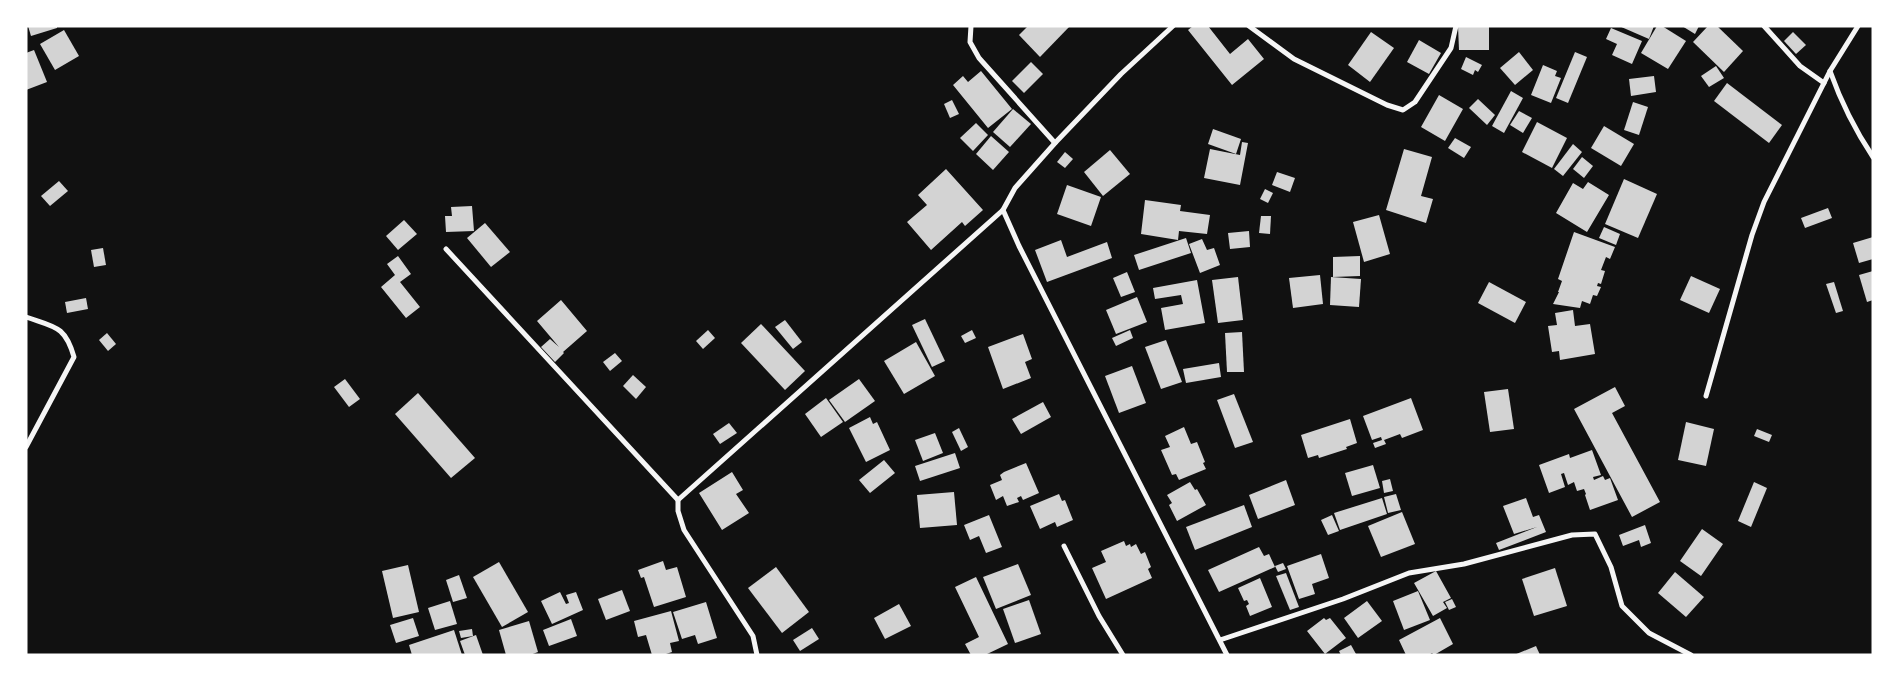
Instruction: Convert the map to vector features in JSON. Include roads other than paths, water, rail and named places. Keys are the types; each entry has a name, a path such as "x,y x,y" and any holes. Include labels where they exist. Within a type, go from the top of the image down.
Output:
{"street":[{"path":"971,26 970,42 980,58 1055,142"},
{"path":"678,500 1003,210 1014,188 1055,142 1121,74 1173,26"},
{"path":"1250,26 1294,59 1403,110 1415,102 1451,48 1456,26"},
{"path":"1764,26 1800,66 1824,83"},
{"path":"1706,396 1752,236 1764,202 1824,83 1858,26"},
{"path":"1830,72 1856,131 1873,157"},
{"path":"1003,210 1019,246 1227,655"},
{"path":"446,249 678,500 678,511 684,530 754,636 757,655"},
{"path":"26,317 58,328 71,345 74,357 26,447"},
{"path":"1220,640 1343,600 1409,572 1464,564 1572,535 1595,534 1611,566 1622,606 1649,633 1691,655"},
{"path":"1064,546 1099,616 1123,655"}]}
